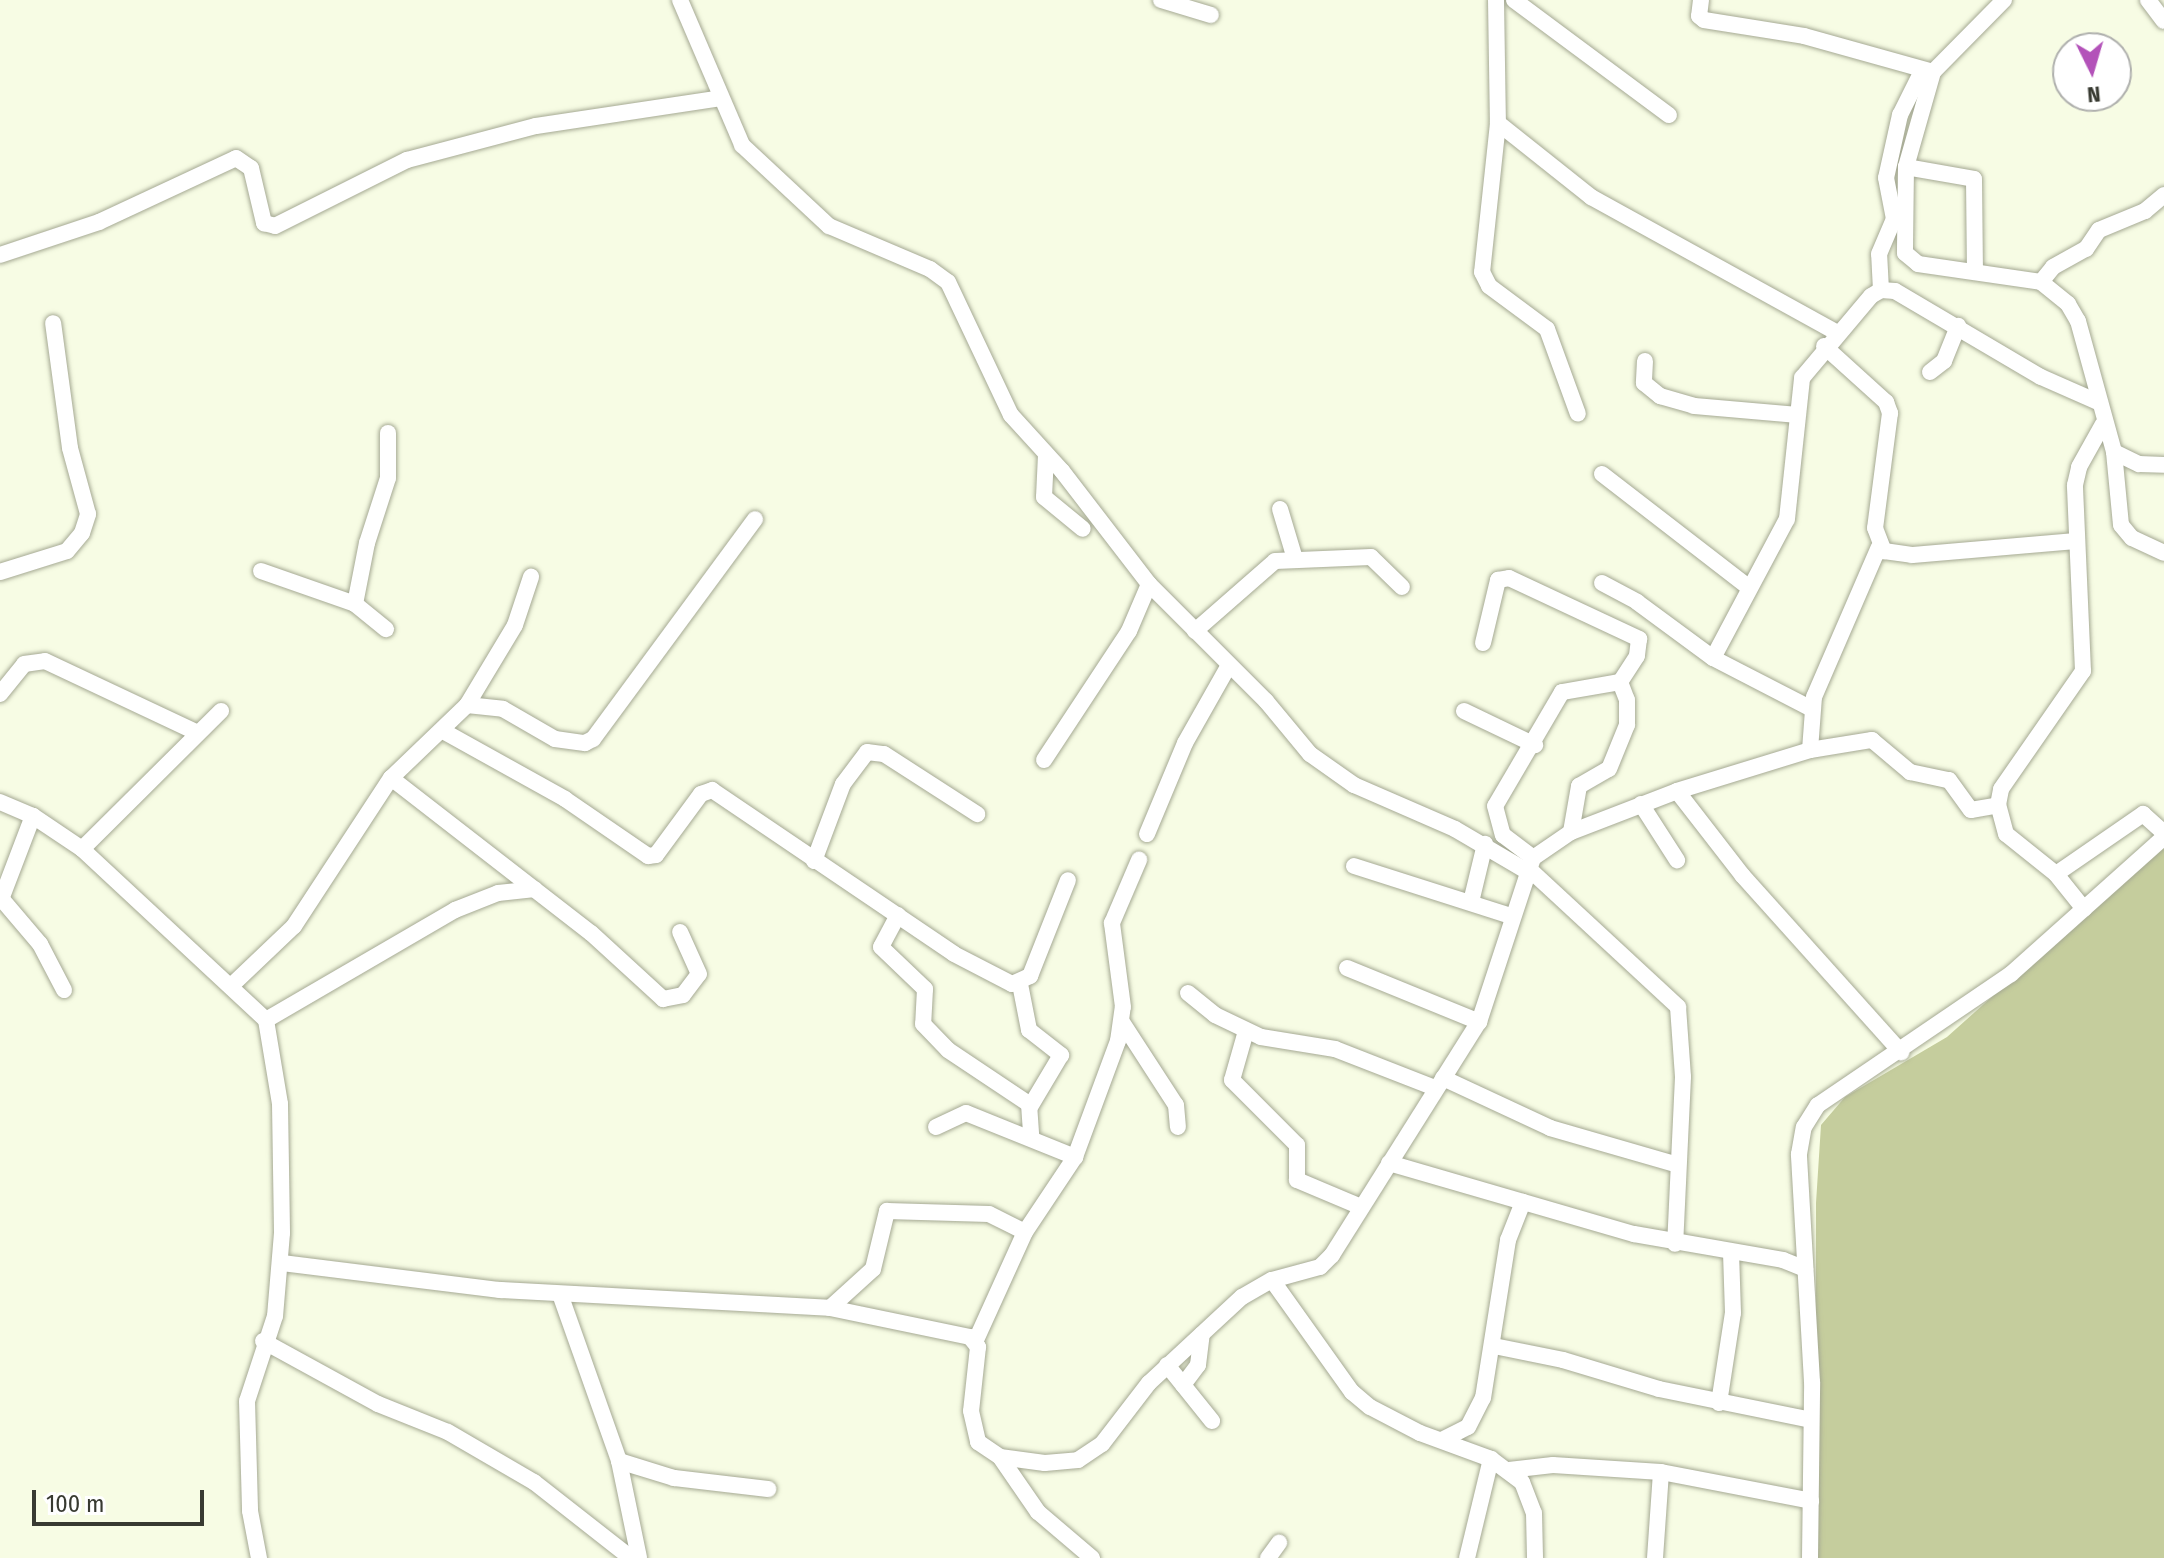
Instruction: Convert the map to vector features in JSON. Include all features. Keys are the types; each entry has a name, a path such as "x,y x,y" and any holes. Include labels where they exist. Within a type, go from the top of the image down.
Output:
{"street":[{"path":"681,0 742,145 829,226 930,269 948,282 1011,415 1149,584 1228,667 1334,773 1528,865"},
{"path":"1161,0 1211,15"},
{"path":"1496,0 1498,123 1482,272 1489,286 1547,329 1578,414"},
{"path":"1514,0 1669,115"},
{"path":"1701,0 1699,16 1704,20 1804,36 1929,69"},
{"path":"1881,290 1879,254 1894,219 1886,178 1900,115 1929,69 2004,0"},
{"path":"2148,0 2164,21"},
{"path":"1929,69 1906,167 1905,253 1918,264 2041,282 2068,304 2078,321 2103,424 2114,452 2121,525 2132,538 2164,553"},
{"path":"0,255 99,222 236,158 251,168 264,223 275,226 407,160 536,126 721,98"},
{"path":"1498,123 1591,197 1836,332"},
{"path":"1906,167 1974,179 1975,270"},
{"path":"2041,282 2053,267 2086,249 2099,230 2145,211 2164,195"},
{"path":"1713,658 1747,586 1787,519 1802,378 1836,332 1881,290 1895,291 2041,377 2100,403"},
{"path":"0,572 67,551 82,533 88,514 70,448 53,323"},
{"path":"1930,372 1944,361 1958,326"},
{"path":"1810,750 1812,709 1879,547 1875,528 1890,413 1886,402 1824,346"},
{"path":"1645,361 1644,383 1660,396 1694,406 1796,415"},
{"path":"2084,909 2056,874 2006,834 1998,805 2001,789 2083,671 2076,541 2079,467 2103,424"},
{"path":"355,604 367,543 388,478 388,433"},
{"path":"2114,452 2139,464 2164,465"},
{"path":"1046,455 1044,497 1083,529"},
{"path":"1602,474 1747,586"},
{"path":"1280,509 1295,559"},
{"path":"467,705 503,709 555,739 585,743 593,739 755,519"},
{"path":"1879,547 1889,554 1912,555 2076,541"},
{"path":"1195,631 1265,566 1295,559 1371,557 1402,587"},
{"path":"261,571 355,604 386,629"},
{"path":"231,986 294,926 391,778 467,705 515,625 531,577"},
{"path":"1483,643 1498,580 1509,578 1637,635 1637,656 1620,682 1562,692 1535,745 1495,806 1503,835 1528,865 1678,1007 1683,1046 1675,1244"},
{"path":"1602,583 1637,602 1713,658 1812,709"},
{"path":"1044,760 1129,631 1149,584"},
{"path":"0,694 34,659 125,695 198,733"},
{"path":"1147,834 1185,743 1228,667"},
{"path":"1571,832 1579,786 1609,769 1627,725 1627,700 1620,682"},
{"path":"82,849 221,711"},
{"path":"1464,711 1535,745"},
{"path":"443,731 565,799 648,856 656,855 701,794 712,790 954,954 1020,984"},
{"path":"1000,1457 1066,1464 1088,1455 1114,1432 1167,1365 1242,1297 1272,1280 1324,1264 1479,1022 1528,865 1571,832 1677,791 1810,750 1872,740 1910,772 1949,780 1971,810 1998,805"},
{"path":"814,861 843,784 867,752 884,754 977,814"},
{"path":"391,778 535,889 663,999 683,995 699,974 680,932"},
{"path":"1677,791 1743,876 1901,1052"},
{"path":"0,802 33,816 82,849 266,1020 280,1104 282,1263 275,1316 263,1341 246,1425 250,1511 259,1558"},
{"path":"1641,804 1677,860"},
{"path":"1810,1558 1811,1420 1799,1154 1804,1127 1818,1105 1901,1052 2011,974 2164,835 2143,814 2056,874"},
{"path":"33,816 1,897 40,944 64,990"},
{"path":"1471,902 1485,844"},
{"path":"1092,1558 1051,1527 1000,1457 978,1442 974,1432 976,1340 1025,1232 1075,1157 1122,1022 1112,923 1139,860"},
{"path":"1354,866 1511,916"},
{"path":"1020,984 1030,976 1068,880"},
{"path":"266,1020 455,910 498,893 535,889"},
{"path":"898,915 881,947 925,989 923,1024 948,1050 1030,1107"},
{"path":"1347,968 1479,1022"},
{"path":"1020,984 1029,1030 1061,1055 1030,1107 1031,1136"},
{"path":"1188,993 1246,1031 1274,1041 1335,1049 1439,1083 1550,1128 1678,1165"},
{"path":"1122,1022 1176,1105 1178,1127"},
{"path":"1246,1031 1232,1080 1297,1145 1297,1180 1361,1207"},
{"path":"936,1127 966,1113 1031,1136 1075,1157"},
{"path":"1389,1163 1675,1244 1783,1260 1805,1269"},
{"path":"1442,1440 1468,1427 1477,1415 1494,1346 1508,1240 1523,1202"},
{"path":"830,1308 873,1269 887,1211 989,1214 1025,1232"},
{"path":"1719,1403 1731,1332 1731,1254"},
{"path":"282,1263 560,1294 830,1308 976,1340"},
{"path":"1272,1280 1352,1392 1394,1420 1491,1459 1509,1470 1530,1497 1535,1558"},
{"path":"560,1294 619,1461 639,1558"},
{"path":"1183,1385 1198,1365 1202,1334"},
{"path":"263,1341 378,1404 448,1432 534,1482 631,1558"},
{"path":"1494,1346 1719,1403 1811,1420"},
{"path":"1167,1365 1212,1421"},
{"path":"1467,1558 1491,1459"},
{"path":"619,1461 674,1478 768,1489"},
{"path":"1509,1470 1569,1465 1661,1472 1811,1501"},
{"path":"1655,1558 1661,1472"},
{"path":"1268,1558 1279,1543"}],"green space":[{"path":"2164,843 2164,1558 1816,1558 1816,1203 1821,1125 1845,1097 1947,1037"}]}
